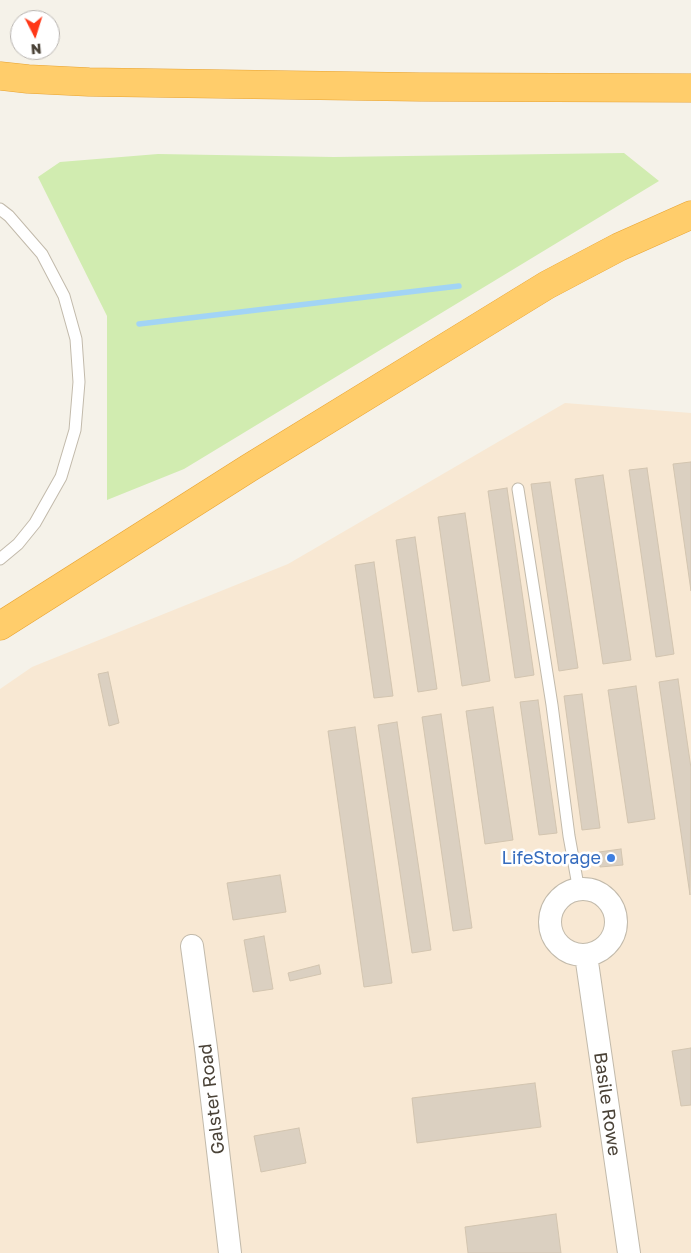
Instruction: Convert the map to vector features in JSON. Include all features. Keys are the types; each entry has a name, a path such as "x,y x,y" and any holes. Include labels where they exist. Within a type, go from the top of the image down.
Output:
{"highway":[{"path":"0,76 89,82 420,87 691,88"},
{"path":"0,626 258,462 546,285 619,248 691,215"}],"street":[{"path":"586,890 600,894 610,904 615,916 615,928 612,938 596,952 586,955 572,954 561,947 553,937 550,924 552,910 560,898 572,891 586,890"},
{"name":"Galster Road","path":"192,946 230,1253"},
{"name":"Basile Rowe","path":"586,955 628,1253"}],"lane":[{"path":"0,209 9,216 42,254 64,296 76,339 79,382 75,430 61,477 35,523 18,544 0,559"},
{"path":"518,488 552,705 569,836 579,890"}],"shaded area":[{"path":"565,403 691,413 691,1253 0,1253 0,689 32,667 288,564"}],"green space":[{"path":"624,153 659,181 184,469 107,500 107,316 38,177 60,162 158,154 334,157"}],"building":[{"path":"691,462 691,591 673,464"},
{"path":"647,468 674,654 656,657 629,470"},
{"path":"603,475 631,660 603,664 575,479"},
{"path":"550,482 578,668 559,671 531,484"},
{"path":"507,488 534,675 515,678 488,491"},
{"path":"465,513 490,681 462,686 438,517"},
{"path":"415,537 437,689 418,692 396,540"},
{"path":"374,562 393,696 374,698 355,565"},
{"path":"108,672 119,723 109,726 98,674"},
{"path":"678,679 691,768 690,895 659,682"},
{"path":"636,686 655,819 628,823 608,690"},
{"path":"582,694 600,828 582,830 564,696"},
{"path":"538,700 557,833 539,835 520,702"},
{"path":"493,707 513,840 485,844 466,711"},
{"path":"441,714 472,928 453,931 422,717"},
{"path":"397,722 431,950 412,953 378,725"},
{"path":"355,727 392,983 364,987 328,731"},
{"name":"LifeStorage","path":"621,849 623,865 600,867 599,852"},
{"path":"280,875 286,912 233,920 227,883"},
{"path":"264,936 273,989 253,992 244,940"},
{"path":"319,965 321,974 290,981 288,973"},
{"path":"691,1048 691,1105 681,1106 672,1051"},
{"path":"535,1083 541,1127 417,1143 412,1098"},
{"path":"299,1128 306,1163 261,1172 254,1136"},
{"path":"556,1214 561,1253 468,1253 465,1227"}],"waterway":[{"path":"139,324 459,286"}],"place":[{"name":"LifeStorage","path":"611,858"}]}
